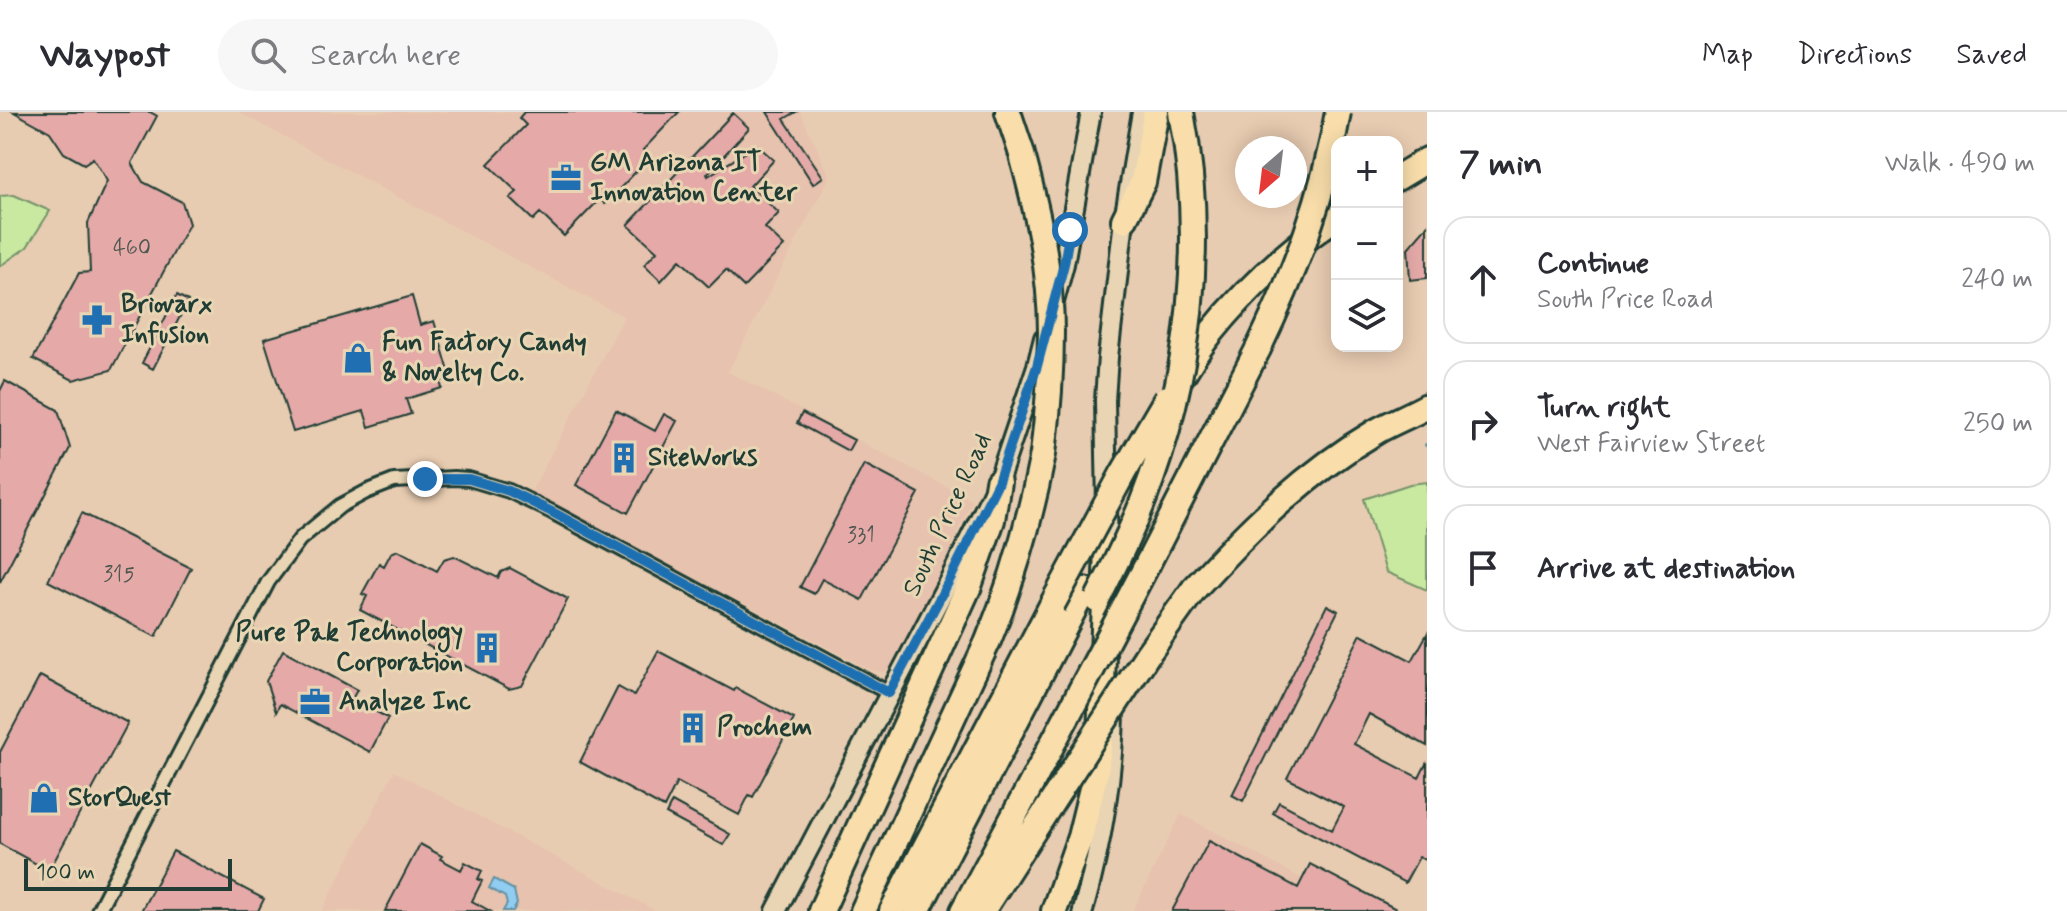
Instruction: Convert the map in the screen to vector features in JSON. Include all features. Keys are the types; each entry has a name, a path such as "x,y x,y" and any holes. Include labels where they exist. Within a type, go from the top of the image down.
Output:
{"highway":[{"path":"863,911 1005,600 1030,520 1043,454 1049,401 1051,329 1043,244 1021,151 1008,112"},
{"path":"1124,220 1143,182 1156,112"},
{"path":"934,911 1090,595 1151,434 1165,381 1180,256 1178,191 1168,112"},
{"path":"917,911 1090,595 1130,531 1153,474 1172,409 1184,352 1193,256 1192,194 1181,112"},
{"path":"963,911 1258,349 1303,248 1327,169 1338,112"},
{"path":"1403,174 1427,160"},
{"path":"892,911 1052,605 1172,389 1209,335 1252,288 1331,220"},
{"path":"982,911 1147,655 1194,589 1268,514 1314,475 1378,431 1427,406"},
{"path":"821,911 969,586 992,520 998,482"},
{"path":"1054,911 1080,837 1096,772 1107,547"}],"main road":[{"name":"South Price Road","path":"776,911 998,482 1037,366 1064,264 1091,112"},
{"path":"1083,911 1094,870 1114,729 1105,400 1124,220 1142,112"}],"street":[{"path":"98,911 268,582 300,539 340,506 394,481 469,479 509,491 889,693"}],"shaded area":[{"path":"238,112 800,112 830,176 728,372 972,500 921,613 892,668 884,672 871,670 531,492 624,317"},
{"path":"394,771 587,874 656,911 322,911"},
{"path":"1181,814 1362,911 1133,911"}],"green space":[{"path":"14,195 50,211 27,247 0,266 0,196"},
{"path":"1427,482 1427,590 1386,572 1364,499 1410,484"}],"water":[{"path":"494,879 514,890 517,904 513,911 503,911 507,904 505,897 489,888"}],"building":[{"path":"14,112 150,112 157,116 132,163 143,182 182,202 189,224 111,370 73,380 33,359 79,273 90,272 88,223 107,181 93,158 84,164 64,153 50,132"},
{"name":"GM Arizona IT Innovation Center","path":"524,112 679,112 643,150 650,157 605,204 600,199 564,236 540,213 533,220 510,198 517,192 488,164 526,125 519,118"},
{"path":"767,112 796,112 784,119 823,177 813,184"},
{"path":"733,113 749,128 707,174 757,145 774,160 750,186 779,213 765,228 784,246 744,287 726,270 709,287 680,260 661,281 644,265 657,251 628,225"},
{"path":"1427,226 1427,278 1410,280 1408,248"},
{"path":"177,295 188,301 153,369 142,363"},
{"name":"Fun Factory Candy & Novelty Co.","path":"412,296 420,325 434,321 451,378 440,381 442,388 406,399 411,414 369,427 364,411 293,432 264,339"},
{"path":"5,381 58,410 70,448 0,582 0,391"},
{"name":"SiteWorks","path":"616,410 655,431 664,414 677,421 628,513 576,485"},
{"path":"802,413 854,440 848,451 797,423"},
{"path":"864,464 919,493 862,600 822,579 814,594 800,587"},
{"path":"82,513 191,568 156,637 48,581"},
{"name":"Pure Pak Technology Corporation","path":"398,550 437,571 444,559 454,556 498,578 501,572 510,568 568,599 522,686 509,689 360,610 367,596 362,594 379,563 384,566 391,553"},
{"path":"1327,605 1338,611 1243,801 1232,795"},
{"path":"1361,634 1412,661 1427,634 1427,746 1369,714 1354,744 1419,778 1427,762 1427,861 1419,857 1405,883 1273,813 1279,802 1332,830 1344,807 1287,778"},
{"name":"Analyze Inc","path":"283,650 357,690 352,699 388,718 370,752 280,704 276,712 266,681"},
{"name":"Prochem","path":"658,651 794,719 753,797 749,795 739,815 677,782 664,808 580,762 618,687 634,696"},
{"name":"StorQuest","path":"40,676 128,723 49,871 0,844 0,752"},
{"path":"672,802 730,834 723,845 666,814"},
{"path":"1209,841 1298,888 1310,864 1400,911 1172,911"},
{"path":"420,844 461,870 465,862 482,871 478,879 482,881 472,901 490,911 385,911"},
{"path":"173,851 264,899 258,911 141,911"}],"place":[{"name":"GM Arizona IT Innovation Center","path":"566,178"},
{"name":"Briovarx Infusion","path":"97,320"},
{"name":"Fun Factory Candy & Novelty Co.","path":"358,358"},
{"name":"SiteWorks","path":"624,458"},
{"name":"Pure Pak Technology Corporation","path":"487,648"},
{"name":"Analyze Inc","path":"315,702"},
{"name":"Prochem","path":"693,728"},
{"name":"StorQuest","path":"44,798"}],"route":[{"path":"425,479 469,479 509,491 889,693 998,482 1037,366 1070,230"}]}
